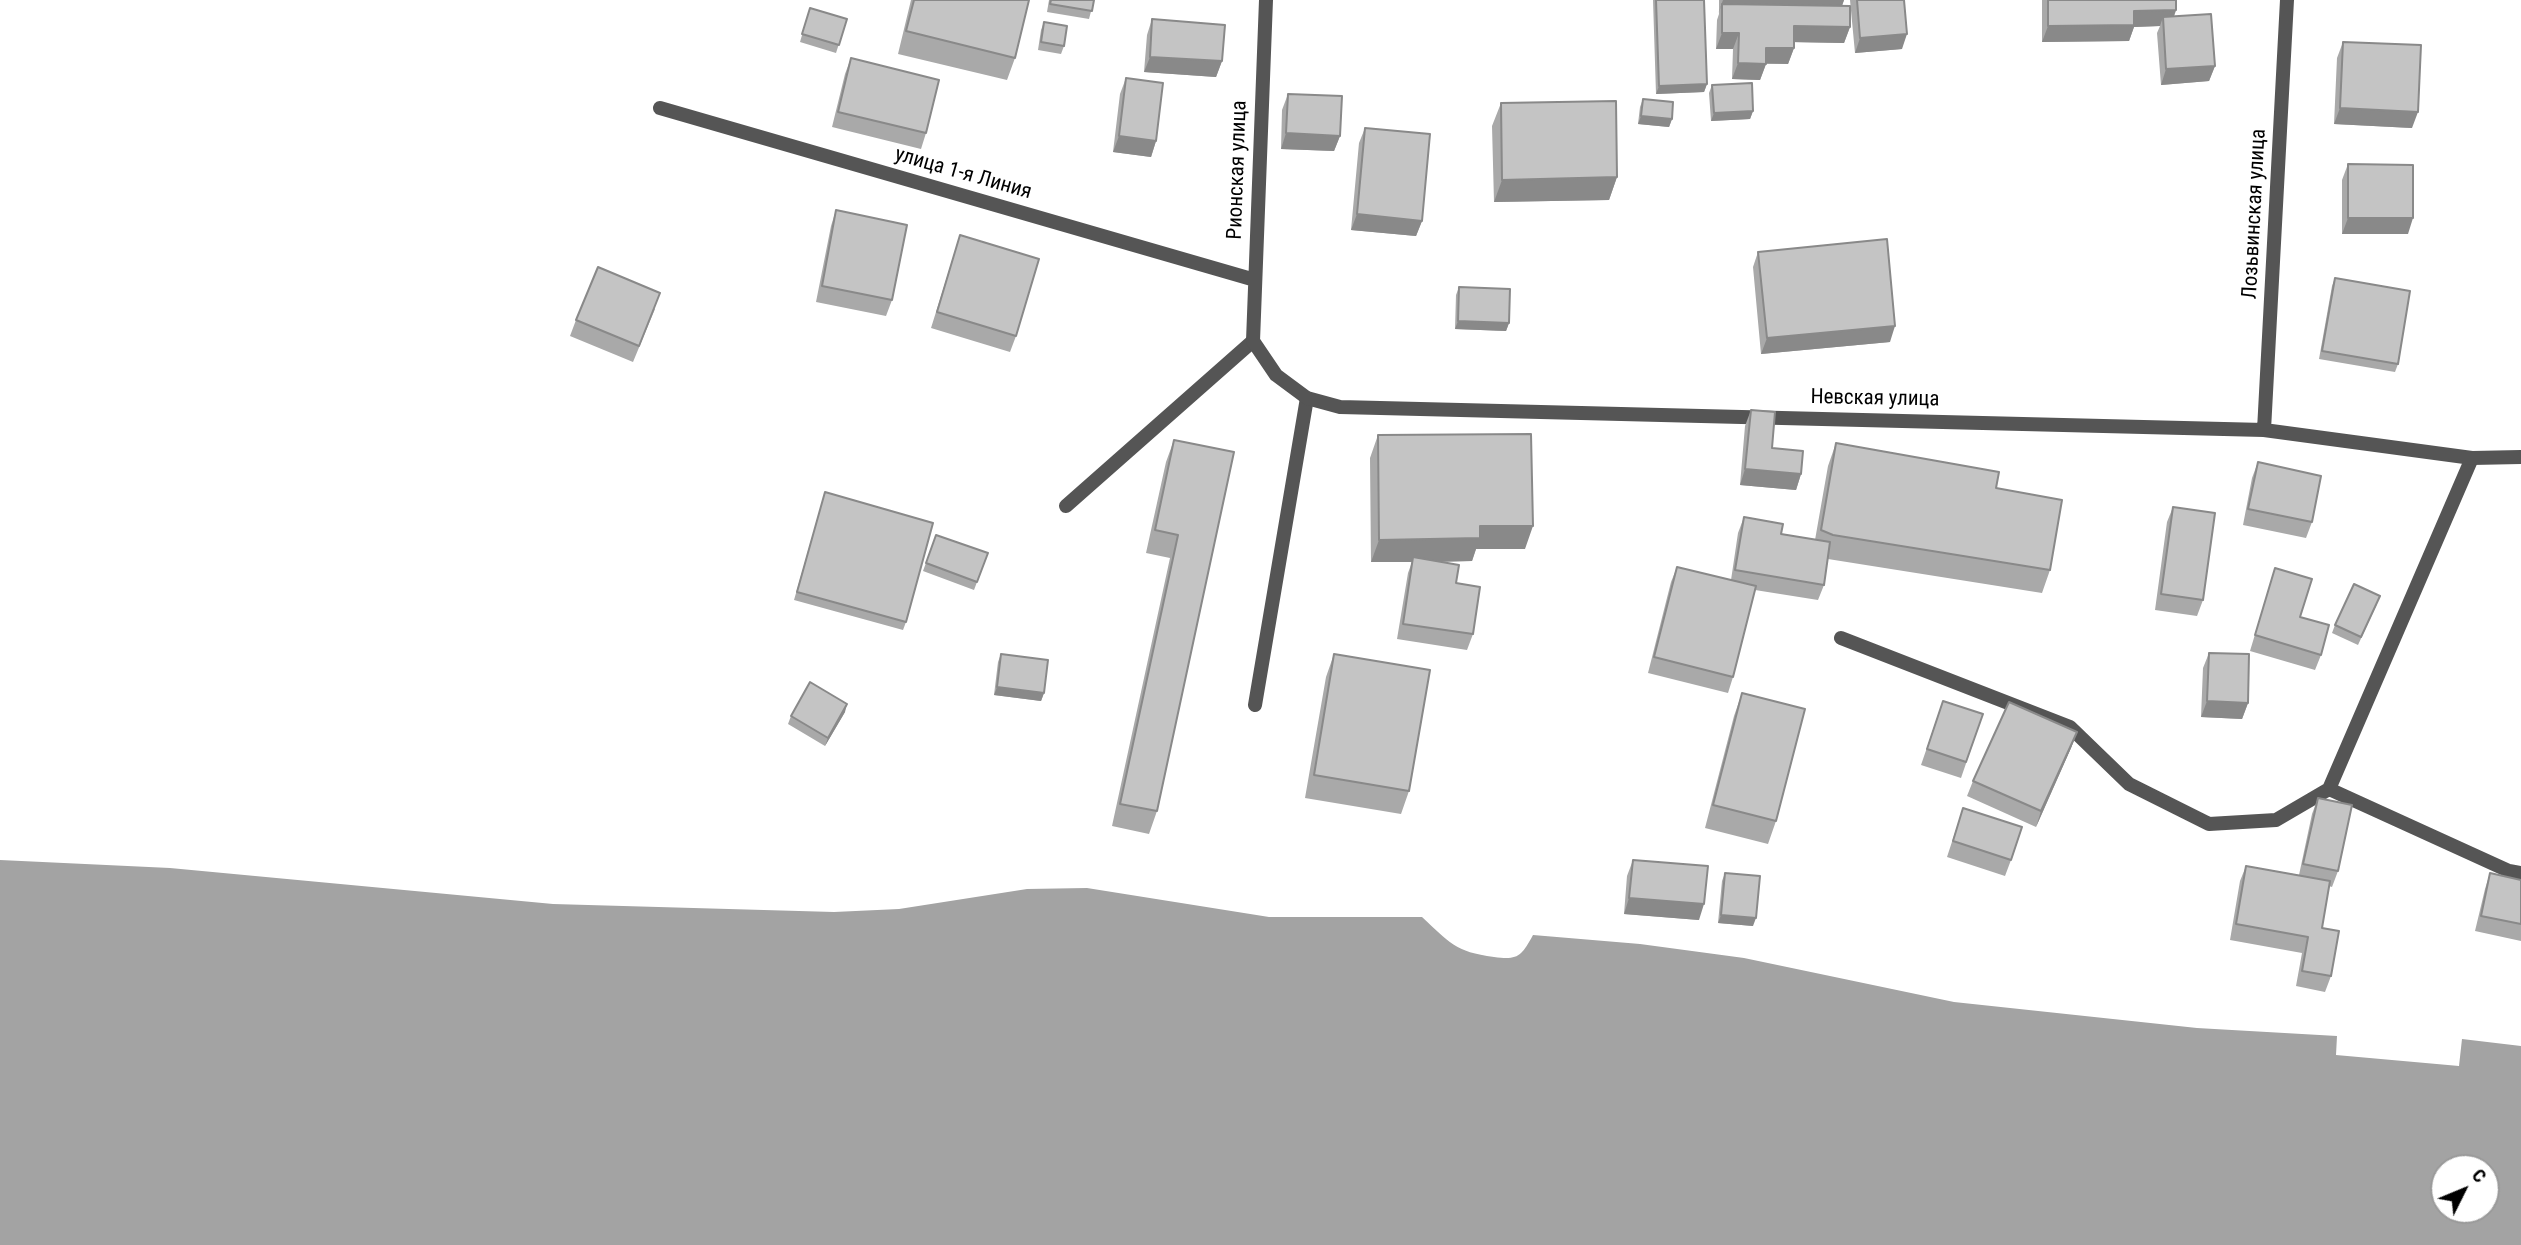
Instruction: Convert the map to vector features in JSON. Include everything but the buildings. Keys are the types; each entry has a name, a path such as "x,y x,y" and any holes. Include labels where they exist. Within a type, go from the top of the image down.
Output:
{"street":[{"name":"Рионская улица","path":"1253,341 1266,0"},
{"name":"Лозьвинская улица","path":"2264,430 2287,0"},
{"name":"улица 1-я Линия","path":"660,108 1255,280"},
{"name":"Невская улица","path":"1253,341 1276,375 1307,398 1340,407 2264,430 2472,458 2521,457"},
{"path":"1066,506 1253,341"},
{"path":"1255,705 1307,398"},
{"path":"1841,638 2070,727 2129,784 2210,824 2276,820 2329,789 2472,458"},
{"path":"2329,789 2521,873"}],"shaded area":[{"path":"0,860 170,868 553,904 834,912 899,909 1027,889 1087,888 1269,917 1422,917 1461,949 1494,957 1509,958 1518,955 1533,935 1640,944 1744,958 1954,1002 2197,1028 2337,1036 2336,1055 2459,1066 2462,1039 2521,1046 2521,1245 0,1245"}]}
